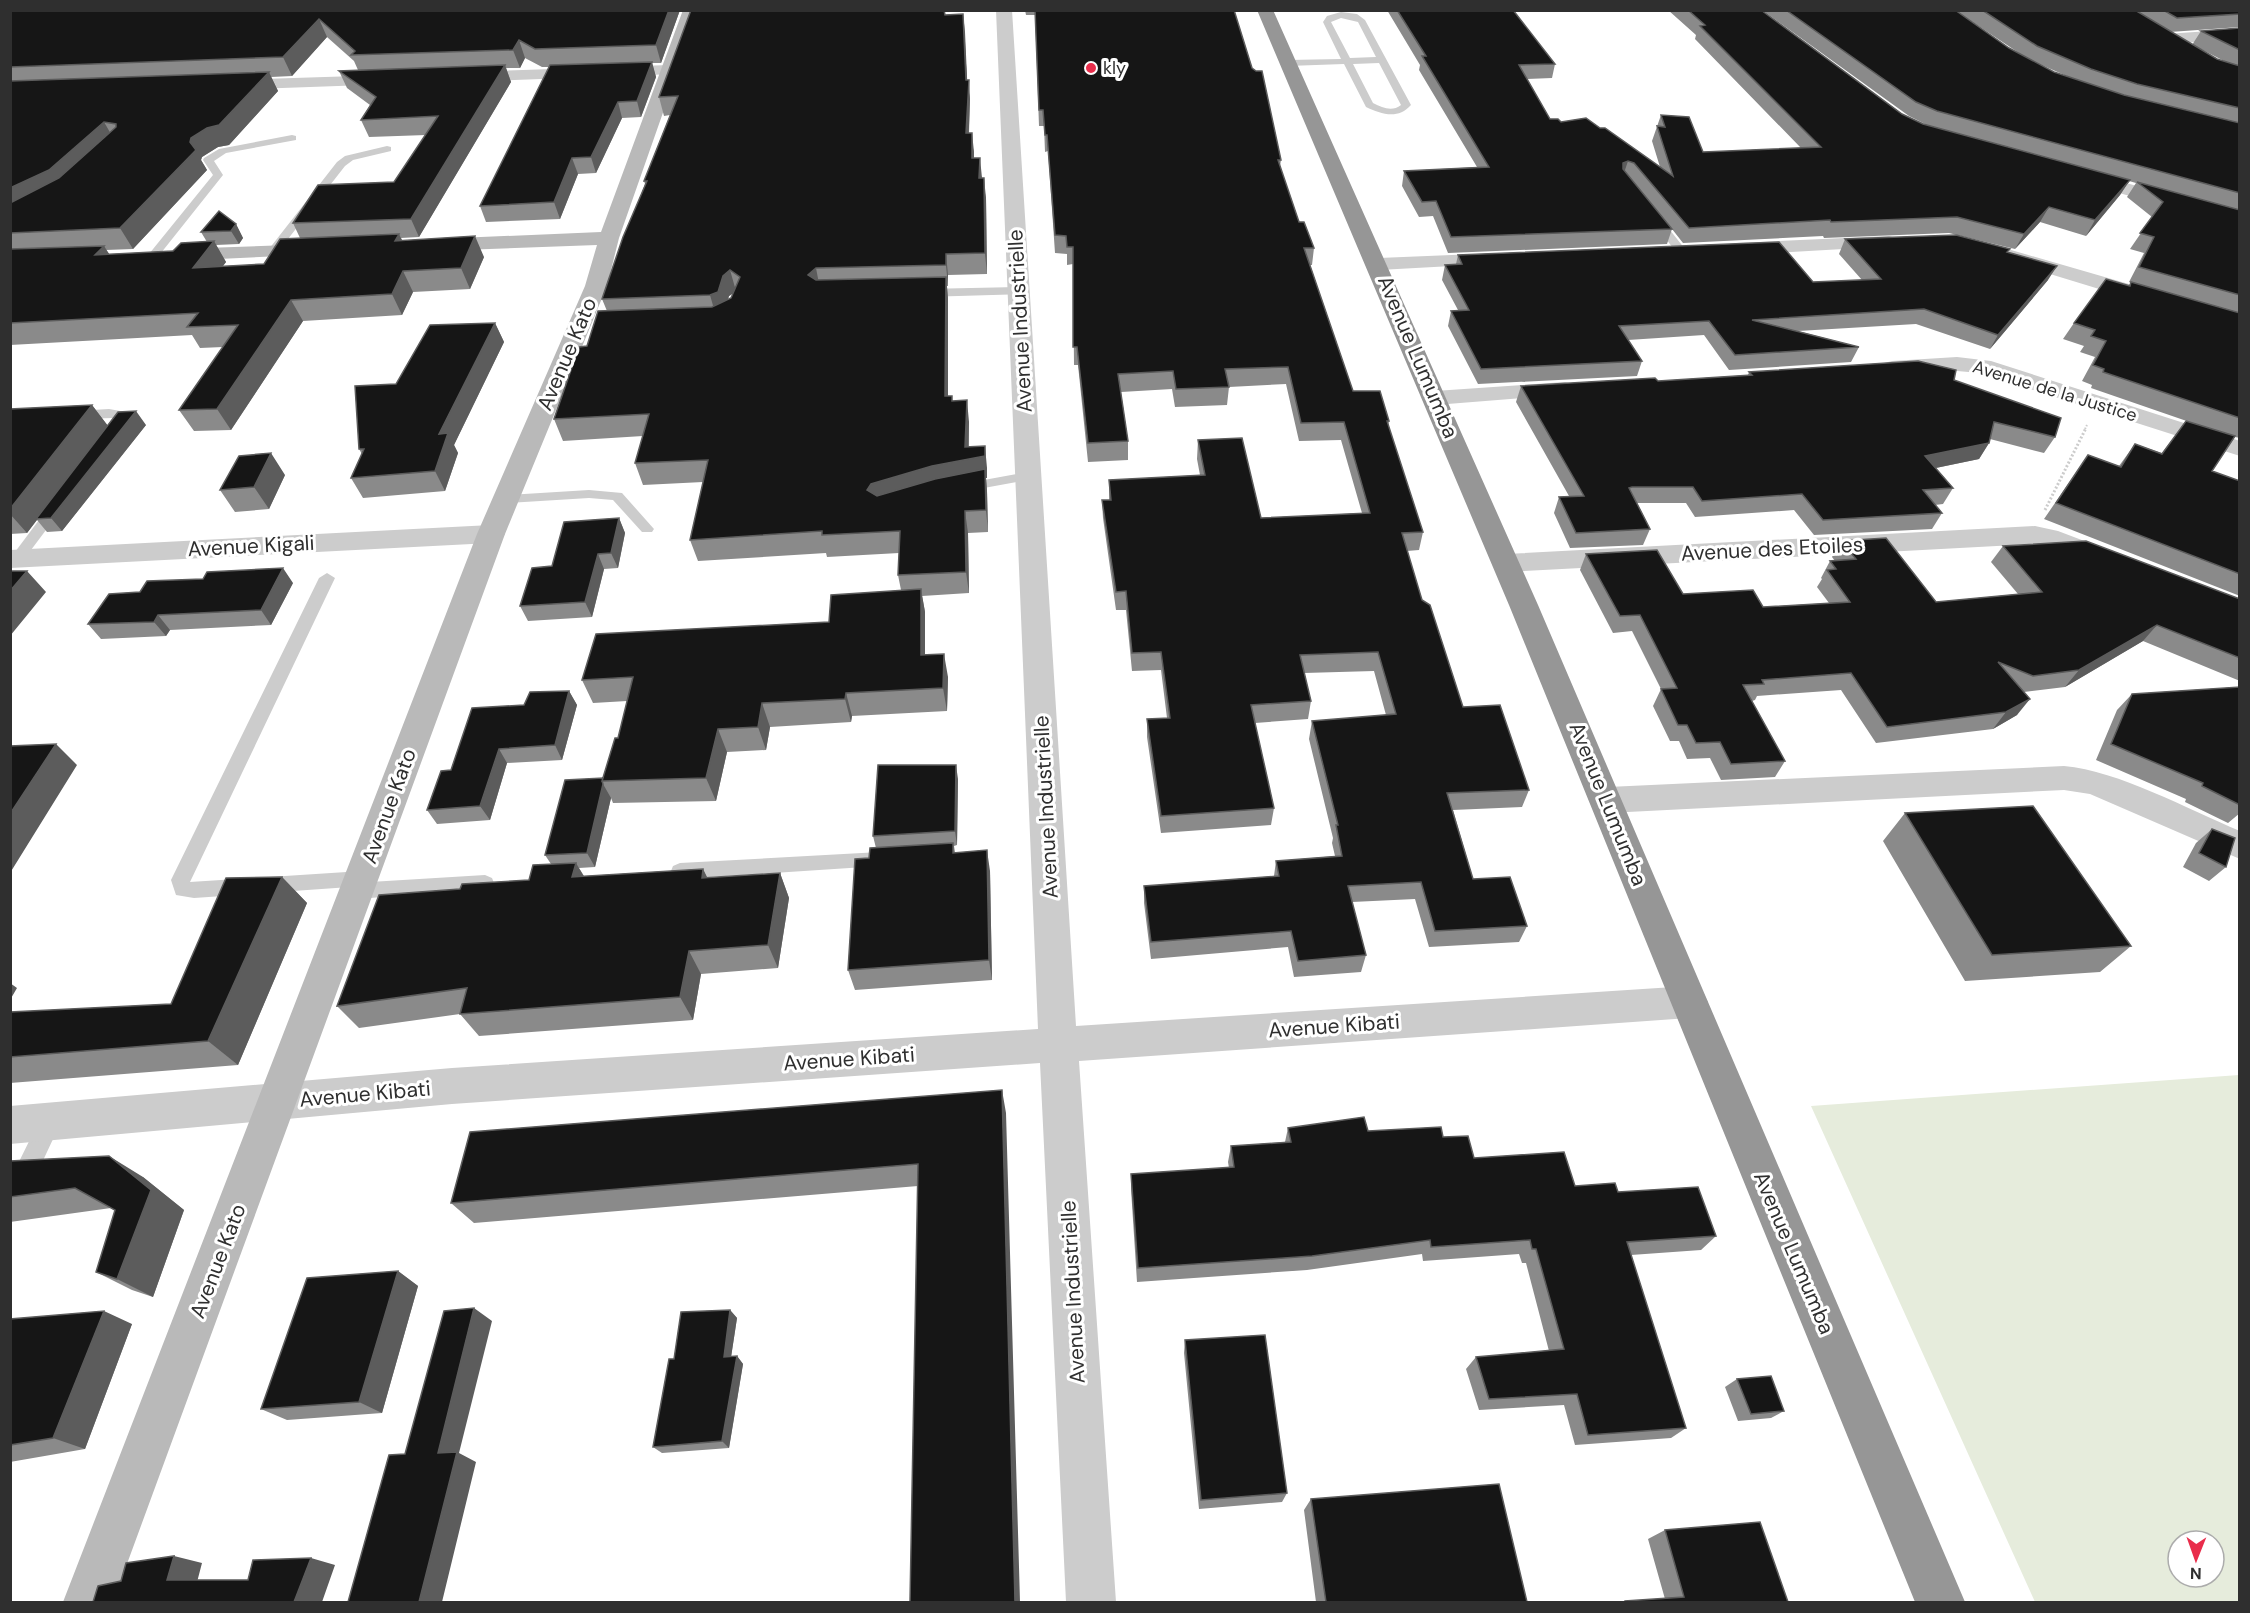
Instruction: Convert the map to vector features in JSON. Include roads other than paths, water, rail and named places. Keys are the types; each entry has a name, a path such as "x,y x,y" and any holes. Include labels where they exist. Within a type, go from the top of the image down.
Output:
{"highway":[{"name":"Avenue Lumumba","path":"1265,10 1378,264 1608,800 1689,1002 1940,1602"}],"street":[{"name":"Avenue Kato","path":"88,1602 491,534 584,327 609,238 691,10"},
{"name":"Avenue Industrielle","path":"1004,10 1091,1602"},
{"path":"2195,56 2160,36 2240,34"},
{"path":"442,78 669,70"},
{"path":"214,86 406,79"},
{"path":"2066,172 2240,220"},
{"path":"417,246 609,238"},
{"path":"1658,252 1912,241"},
{"path":"129,257 333,249"},
{"path":"1990,250 2160,301"},
{"path":"1378,264 1518,258"},
{"name":"Avenue de la Justice","path":"1870,370 1970,363 2001,370 2240,449"},
{"path":"1435,398 1588,388"},
{"name":"Avenue Kigali","path":"14,559 491,534"},
{"name":"Avenue des Etoiles","path":"1507,563 2035,536 2063,542 2129,568"},
{"path":"1608,800 2064,778 2100,785 2240,846"},
{"name":"Avenue Kibati","path":"10,1125 464,1085 1689,1002"}],"lane":[{"path":"1354,16 1361,20 1406,105 1402,110 1390,112 1369,105 1347,61 1327,22 1330,18 1354,16"},
{"path":"1288,63 1383,60"},
{"path":"153,256 218,175 217,170 208,160 223,151 292,138"},
{"path":"273,251 340,164 349,158 387,149"},
{"path":"1646,207 1681,251"},
{"path":"913,293 1018,291"},
{"path":"63,416 94,413 121,416 120,423 107,441"},
{"path":"951,490 1028,476"},
{"path":"506,499 589,494 617,496 647,529"},
{"path":"14,559 65,495"},
{"path":"327,578 180,880 183,889 194,891 502,882"},
{"path":"657,873 896,858"},
{"path":"10,1206 50,1122"}],"place":[{"name":"kly","path":"1091,68"}]}
